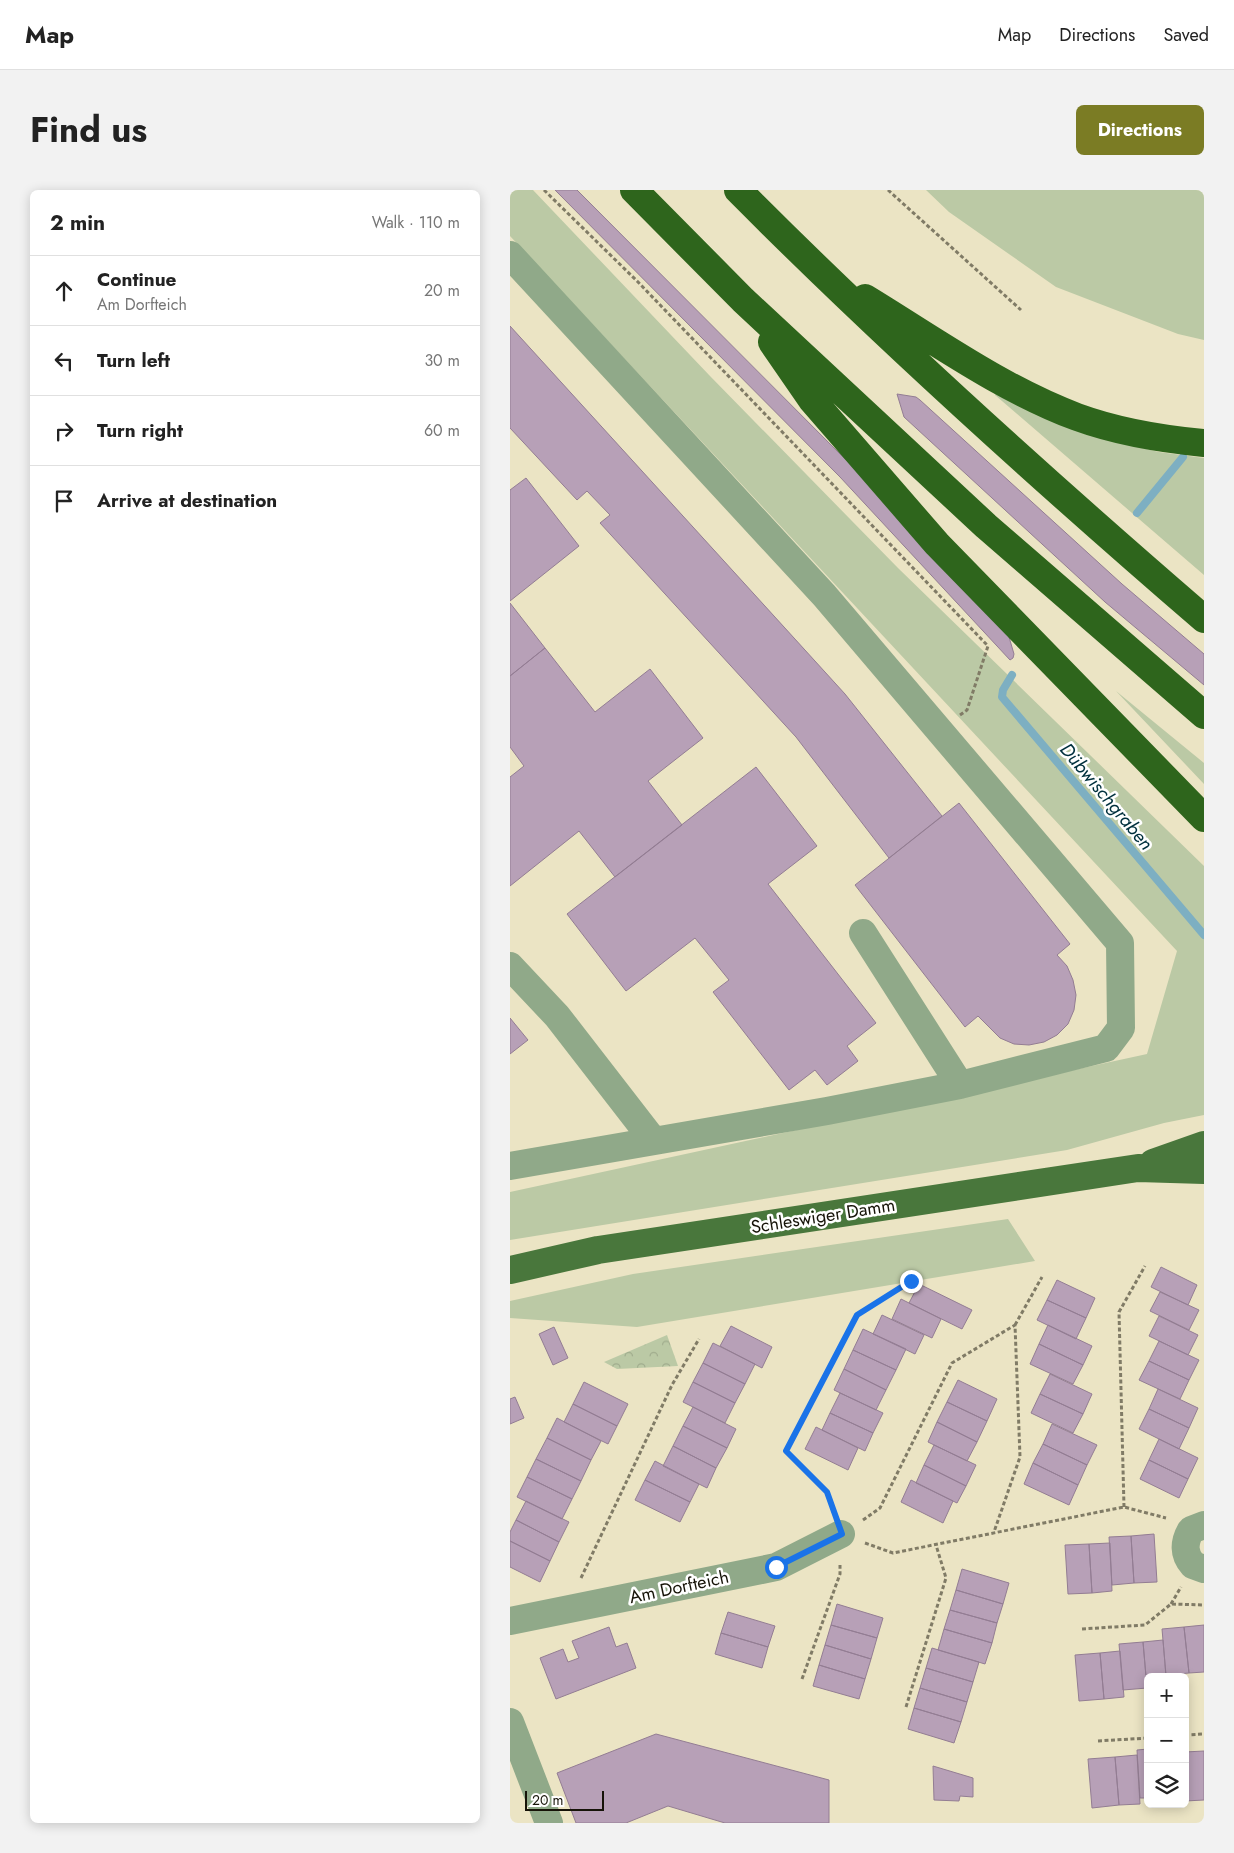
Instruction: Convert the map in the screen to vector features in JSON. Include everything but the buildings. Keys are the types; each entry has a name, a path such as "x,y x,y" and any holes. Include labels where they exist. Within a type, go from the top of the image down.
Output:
{"highway":[{"path":"634,190 743,300 986,526 1204,715"},
{"path":"738,190 815,267 995,434 1204,619"},
{"path":"815,267 1000,380 1054,408 1121,430 1155,437 1204,443"},
{"path":"743,300 812,400 937,544 1204,818"}],"main road":[{"name":"Schleswiger Damm","path":"1138,1168 1204,1145"},
{"name":"Schleswiger Damm","path":"510,1270 598,1250 1138,1168 1204,1170"}],"street":[{"path":"510,254 824,595 1120,943 1122,1028 1106,1048 960,1085 827,1111 510,1166"},
{"path":"863,933 960,1085"},
{"path":"510,966 557,1016 653,1140"},
{"path":"1198,1527 1187,1537 1185,1551 1188,1560 1193,1565 1204,1569"},
{"name":"Am Dorfteich","path":"510,1621 776,1567 842,1534"},
{"path":"510,1722 549,1823"}],"path":[{"path":"544,190 638,282 988,646 966,710 942,732"},
{"path":"888,190 1021,310"},
{"path":"1124,1507 1119,1312 1145,1266"},
{"path":"842,1534 880,1508 952,1363 1015,1326 1042,1277"},
{"path":"802,1678 840,1574 842,1534 827,1492 786,1451 857,1315 911,1281"},
{"path":"994,1532 1020,1457 1015,1326"},
{"path":"566,1610 672,1385 700,1339"},
{"path":"842,1534 893,1553 1124,1507 1198,1527"},
{"path":"906,1707 946,1578 936,1544"},
{"path":"1082,1629 1145,1625 1172,1604 1204,1605"},
{"path":"1189,1735 1204,1734"},
{"path":"1098,1742 1144,1738"}],"green space":[{"path":"510,190 533,190 710,376 898,568 1204,866 1204,1115 1164,1123 1067,1150 510,1240 510,1192 1147,1054 1177,951 510,236"},
{"path":"926,190 1204,190 1204,340 1178,334 1056,287 949,212"},
{"path":"996,392 1100,438 1159,452 1204,458 1204,575 995,395"},
{"path":"1116,691 1204,763 1204,784"},
{"path":"1008,1219 1035,1261 637,1327 510,1318 510,1301 633,1274"},
{"path":"667,1335 678,1366 617,1369 604,1362"}],"waterway":[{"name":"Dübwischgraben","path":"1137,513 1183,457"},
{"name":"Dübwischgraben","path":"1012,675 1003,690 1002,697 1204,935"}],"route":[{"path":"776,1567 842,1534 827,1492 786,1451 857,1315 911,1281"}]}
